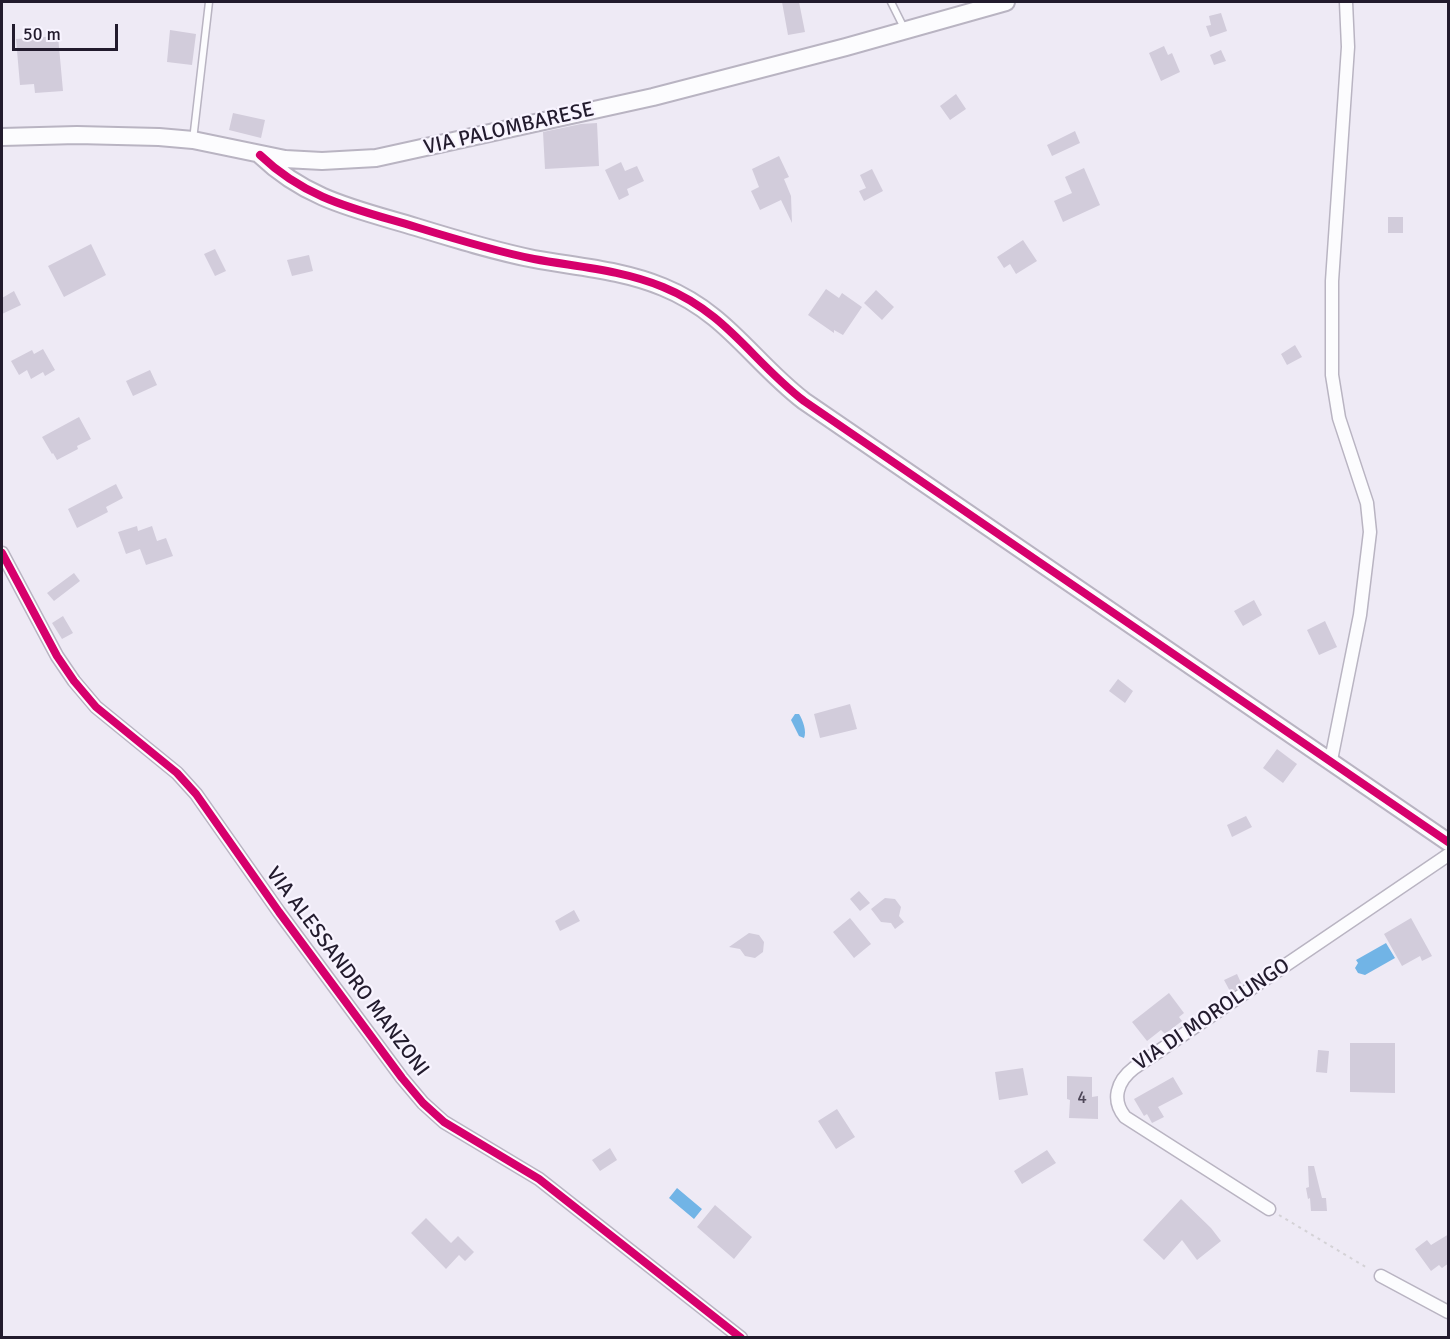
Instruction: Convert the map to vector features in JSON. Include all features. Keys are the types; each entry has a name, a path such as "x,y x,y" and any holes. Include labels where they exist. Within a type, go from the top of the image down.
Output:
{"street":[{"name":"VIA PALOMBARESE","path":"2,137 105,135 159,137 193,140 285,159 363,160 402,154 643,99 1006,2"},
{"path":"1331,760 1360,615 1370,532 1367,503 1339,418 1332,375 1332,281 1349,36 1346,2"},
{"path":"260,155 290,181 327,200 483,247 641,279 692,301 723,323 778,379 804,401 1449,842"},
{"name":"VIA ALESSANDRO MANZONI","path":"2,553 57,656 74,681 96,707 177,773 196,794 285,921 423,1103 452,1128 539,1179 741,1338"},
{"name":"VIA DI MOROLUNGO","path":"1269,1209 1125,1117 1117,1102 1120,1081 1134,1068 1449,855"},
{"path":"1381,1276 1449,1312"}],"lane":[{"path":"193,140 209,2"},
{"path":"891,2 906,30"}],"path":[{"path":"1269,1209 1381,1276"}],"water":[{"path":"795,714 799,714 803,723 804,738 799,736 791,720"},
{"path":"1386,943 1395,958 1365,975 1358,973 1355,968 1358,963 1356,960"},
{"path":"677,1188 702,1209 694,1219 669,1198"}],"building":[{"path":"782,2 799,2 805,32 788,35"},
{"path":"1221,13 1227,31 1210,37 1206,26 1211,25 1209,16"},
{"path":"170,30 196,34 192,65 167,62"},
{"path":"58,36 63,91 35,93 34,84 20,85 16,39"},
{"path":"1164,46 1168,55 1172,53 1180,72 1161,81 1149,53"},
{"path":"1221,50 1226,61 1214,65 1210,55"},
{"path":"956,94 966,109 950,120 940,106"},
{"path":"233,113 265,120 261,138 229,130"},
{"path":"597,123 599,166 545,169 543,132"},
{"path":"1075,131 1080,143 1052,156 1047,145"},
{"path":"779,156 789,177 784,179 791,196 792,223 781,200 760,210 751,191 759,187 752,169"},
{"path":"621,162 625,171 637,166 644,181 627,189 629,195 619,200 605,170"},
{"path":"1084,168 1100,205 1063,222 1054,201 1072,193 1065,177"},
{"path":"872,169 883,191 864,201 859,191 866,188 860,175"},
{"path":"1388,217 1403,217 1403,233 1388,233"},
{"path":"1023,240 1037,261 1016,274 1010,264 1004,268 997,257"},
{"path":"91,244 106,275 64,297 48,266"},
{"path":"215,249 226,271 215,276 204,254"},
{"path":"309,255 313,271 292,276 287,260"},
{"path":"826,289 839,298 842,293 862,307 843,335 834,330 834,333 808,315"},
{"path":"876,290 894,307 882,320 864,303"},
{"path":"14,291 21,305 2,314 2,298"},
{"path":"1295,345 1302,357 1287,365 1281,354"},
{"path":"43,349 55,370 45,376 43,372 31,379 27,370 19,375 11,361 32,350 34,354"},
{"path":"150,370 157,385 133,396 126,381"},
{"path":"79,417 91,439 57,460 42,437"},
{"path":"116,484 123,498 106,507 108,512 77,528 68,509"},
{"path":"137,526 138,531 152,526 157,541 166,538 173,556 146,565 140,549 126,554 118,532"},
{"path":"74,573 80,581 54,601 47,593"},
{"path":"1254,600 1262,615 1243,626 1234,611"},
{"path":"63,616 73,633 62,639 52,623"},
{"path":"1325,621 1337,647 1319,655 1307,630"},
{"path":"1118,679 1133,691 1125,703 1109,691"},
{"path":"850,704 857,729 820,738 814,714"},
{"path":"1277,749 1297,764 1283,783 1263,768"},
{"path":"1246,816 1252,827 1232,837 1227,825"},
{"path":"859,891 870,903 860,911 850,899"},
{"path":"885,898 895,899 901,907 899,916 904,922 895,929 891,923 881,922 871,909"},
{"path":"574,910 580,921 560,931 555,921"},
{"path":"850,918 871,944 854,958 833,932"},
{"path":"1411,918 1432,956 1422,961 1420,956 1402,966 1384,934"},
{"path":"749,933 759,935 764,942 763,952 755,958 745,956 740,949 729,947"},
{"path":"1237,974 1242,985 1231,993 1224,980"},
{"path":"1169,993 1184,1013 1179,1017 1182,1021 1165,1034 1161,1030 1147,1041 1132,1022"},
{"path":"1350,1043 1395,1043 1395,1093 1350,1092"},
{"path":"1318,1050 1329,1051 1327,1073 1316,1072"},
{"path":"1023,1068 1028,1095 999,1100 995,1072"},
{"path":"1067,1076 1092,1077 1092,1097 1098,1096 1098,1119 1069,1118 1070,1100 1067,1099"},
{"path":"1173,1077 1183,1094 1158,1107 1164,1117 1152,1123 1147,1114 1144,1116 1134,1099"},
{"path":"837,1109 855,1137 836,1149 818,1121"},
{"path":"610,1148 617,1160 600,1171 592,1160"},
{"path":"1047,1150 1056,1163 1022,1184 1014,1171"},
{"path":"1308,1166 1314,1166 1322,1198 1326,1198 1327,1211 1311,1211 1306,1188 1309,1187"},
{"path":"1181,1199 1221,1241 1197,1260 1182,1240 1164,1260 1143,1240"},
{"path":"715,1205 752,1237 734,1259 697,1227"},
{"path":"426,1218 451,1243 458,1236 474,1252 465,1261 459,1255 446,1269 411,1233"},
{"path":"1449,1234 1449,1263 1442,1268 1439,1265 1431,1271 1415,1249 1427,1240 1431,1245"}],"cycle path":[{"path":"260,155 296,183 314,193 353,208 504,252 647,281 685,298 722,324 804,401 1448,842"},
{"path":"2,553 57,656 74,681 96,707 177,773 196,794 279,912 423,1103 444,1122 539,1179 741,1338"}]}
